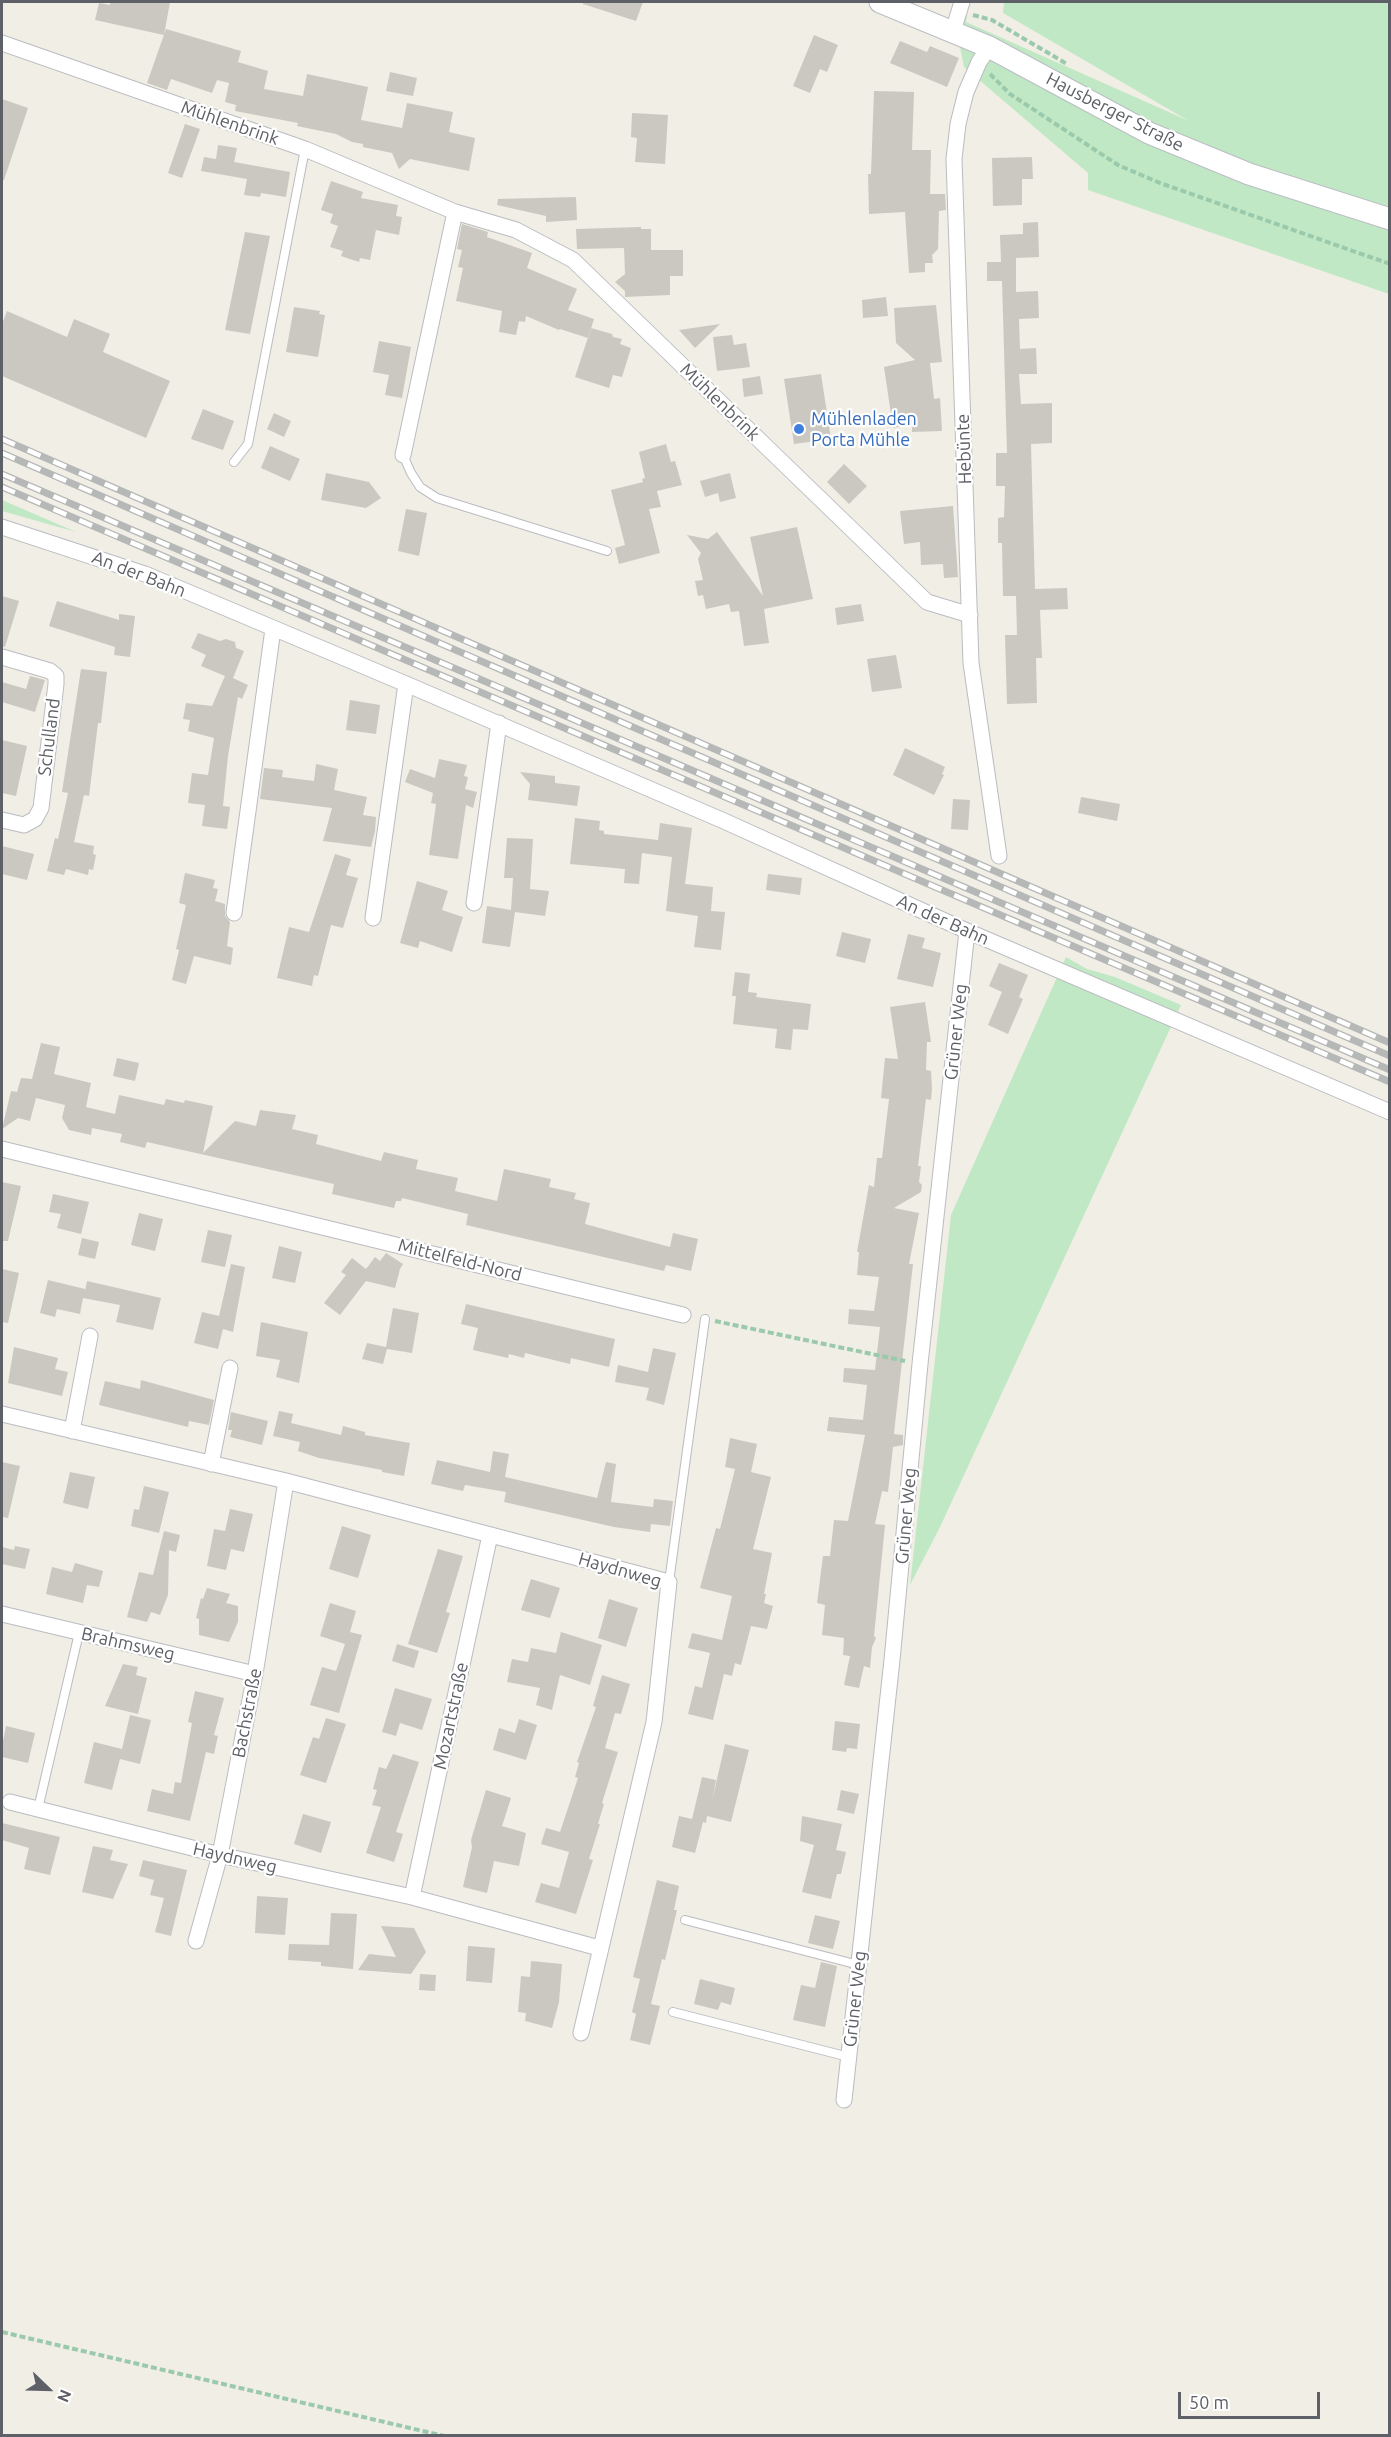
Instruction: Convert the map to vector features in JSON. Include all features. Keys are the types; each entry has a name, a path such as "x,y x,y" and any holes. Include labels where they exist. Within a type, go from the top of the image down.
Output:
{"main road":[{"name":"Hausberger Straße","path":"880,2 958,15 984,55 1149,134 1249,174 1389,219"}],"street":[{"name":"Mühlenbrink","path":"2,44 305,149 455,212 516,230 573,260 927,602 970,615"},
{"name":"Hebünte","path":"984,55 966,92 958,124 954,159 971,663 999,856"},
{"path":"403,455 455,212"},
{"name":"An der Bahn","path":"2,527 145,574 499,723 967,931 1389,1112"},
{"path":"234,913 273,629"},
{"name":"Schulland","path":"2,657 50,671 56,676 40,808 35,819 24,825 2,820"},
{"path":"373,918 406,684"},
{"path":"474,903 499,723"},
{"name":"Grüner Weg","path":"844,2100 967,931"},
{"name":"Mittelfeld-Nord","path":"2,1149 684,1315"},
{"path":"72,1431 90,1336"},
{"path":"212,1464 230,1368"},
{"name":"Haydnweg","path":"2,1414 286,1481 669,1582 654,1722 580,2033"},
{"name":"Bachstraße","path":"196,1941 220,1855 255,1674 286,1481"},
{"name":"Mozartstraße","path":"412,1897 490,1535"},
{"name":"Brahmsweg","path":"2,1614 255,1674"},
{"name":"Haydnweg","path":"10,1802 220,1855 412,1897 599,1948"}],"lane":[{"path":"234,462 248,444 305,149"},
{"path":"403,455 420,487 437,498 607,550"},
{"path":"669,1582 705,1319"},
{"path":"38,1809 79,1633"},
{"path":"685,1920 859,1965"},
{"path":"672,2012 849,2057"}],"path":[{"path":"958,15 992,20 1071,67"},
{"path":"984,55 1010,94 1118,165 1170,186 1389,264"},
{"path":"705,1319 920,1364"},
{"path":"2,2332 444,2436"}],"green space":[{"path":"954,2 969,2 966,22 1189,121 1003,13 1004,2 1389,2 1389,294 1088,190 1088,173 964,67 954,17"},
{"path":"2,500 76,532 2,511"},
{"path":"1066,957 1087,969 1115,977 1181,1005 940,1527 910,1585 951,1215"}],"building":[{"path":"110,2 170,2 164,35 95,20 99,3 110,5"},
{"path":"583,2 643,2 636,21 583,4"},
{"path":"166,29 241,51 238,62 268,71 264,89 303,96 307,74 368,87 361,120 402,128 407,103 453,112 449,132 475,138 469,171 410,159 399,169 392,153 363,147 363,144 352,142 336,134 297,126 298,123 235,111 236,105 225,102 229,83 217,80 212,93 171,79 167,90 147,83"},
{"path":"814,35 838,45 827,72 820,69 810,93 793,86"},
{"path":"900,41 927,52 930,46 959,58 947,87 890,63"},
{"path":"390,72 417,78 413,96 386,91"},
{"path":"874,91 914,92 912,150 931,150 930,194 945,194 946,210 939,211 938,249 932,255 933,263 925,263 925,272 909,273 905,212 869,214 868,174 871,174"},
{"path":"2,99 28,108 4,180 2,180"},
{"path":"632,113 668,115 665,164 635,162 637,138 631,137"},
{"path":"185,124 200,129 182,178 168,173"},
{"path":"218,145 237,148 234,162 290,172 286,197 261,193 260,197 244,195 247,179 201,171 204,157 216,159"},
{"path":"1032,157 1033,179 1022,179 1022,205 993,206 992,158"},
{"path":"331,181 363,192 361,198 398,205 396,216 402,217 399,235 376,230 370,260 360,258 359,262 341,256 343,251 330,247 338,226 330,223 333,214 321,210"},
{"path":"576,197 577,220 546,222 546,216 497,205 498,199"},
{"path":"1038,222 1039,257 1016,258 1016,292 1038,291 1039,318 1019,319 1020,349 1036,348 1037,374 1019,374 1021,404 1052,403 1052,443 1031,444 1035,589 1067,588 1068,609 1040,610 1042,658 1036,658 1037,703 1007,704 1005,635 1017,635 1016,596 1003,596 1002,543 998,543 998,518 1004,517 1005,486 996,486 996,453 1007,453 1002,281 987,281 987,262 1001,262 1000,235 1023,234 1023,223"},
{"path":"462,224 488,232 487,237 532,253 527,268 577,289 568,310 594,319 588,338 559,330 526,316 525,322 519,321 516,335 499,332 502,311 456,301 463,268 458,267 462,250 457,249"},
{"path":"641,227 641,229 651,229 651,250 683,250 683,276 670,276 670,295 625,297 625,291 615,282 625,274 624,248 577,249 576,229"},
{"path":"245,232 270,236 250,334 225,330"},
{"path":"886,297 888,316 863,318 862,300"},
{"path":"936,305 942,362 930,363 934,399 940,398 942,431 912,432 912,424 893,428 884,367 915,360 896,343 894,308"},
{"path":"294,307 320,311 319,314 325,315 318,357 286,352"},
{"path":"7,311 67,337 74,319 110,334 103,352 170,381 146,438 2,376 2,324"},
{"path":"720,324 695,348 679,330"},
{"path":"591,328 622,339 620,344 631,348 622,377 613,375 609,388 575,377"},
{"path":"732,335 734,345 746,343 750,367 717,371 713,337"},
{"path":"379,341 411,347 402,398 385,395 389,375 373,372"},
{"path":"821,374 831,439 794,444 784,379"},
{"path":"760,376 763,394 744,397 742,379"},
{"path":"203,409 234,421 223,450 191,439"},
{"path":"274,413 291,421 284,437 267,429"},
{"path":"666,444 671,462 675,461 682,485 657,491 661,507 649,509 660,553 619,564 615,548 625,545 611,490 643,482 642,479 645,478 639,452"},
{"path":"270,446 300,459 290,481 261,468"},
{"path":"844,464 867,486 849,504 827,482"},
{"path":"326,473 369,482 381,498 366,508 321,500"},
{"path":"730,473 736,498 720,502 718,493 705,497 700,481"},
{"path":"953,506 958,577 944,578 943,564 921,565 920,542 904,544 900,511"},
{"path":"406,509 427,513 419,556 398,551"},
{"path":"797,527 813,599 764,609 769,643 744,646 739,611 731,612 729,604 706,609 703,595 698,596 695,581 703,580 698,559 701,553 687,535 708,539 717,532 763,596 750,537"},
{"path":"2,596 19,601 5,647 2,646"},
{"path":"57,601 119,620 119,614 135,616 130,657 114,655 115,647 49,626"},
{"path":"861,604 864,621 837,625 835,608"},
{"path":"198,633 220,641 226,639 235,642 236,648 244,651 233,678 248,685 242,699 238,697 228,756 223,806 230,807 227,829 202,826 205,805 188,803 192,773 208,775 214,738 188,731 190,720 183,719 186,703 212,706 225,676 201,666 206,655 191,648"},
{"path":"896,655 902,688 872,692 867,659"},
{"path":"81,669 107,672 89,796 84,795 74,842 94,846 93,854 96,855 93,870 89,869 88,875 66,869 64,875 47,871 55,838 58,839 68,793 62,792"},
{"path":"30,676 45,680 35,712 2,702 2,682 26,689"},
{"path":"350,700 380,705 376,734 346,730"},
{"path":"2,740 27,746 16,796 2,793"},
{"path":"905,748 945,767 942,774 944,775 934,795 893,775"},
{"path":"439,759 467,765 464,776 468,777 465,789 477,792 473,808 466,805 458,859 429,855 436,804 431,803 433,793 405,782 410,769 435,778"},
{"path":"316,764 338,769 334,790 367,797 363,815 376,817 371,847 323,841 332,808 260,799 264,768 283,770 282,777 314,781"},
{"path":"520,772 555,776 555,783 580,786 577,806 528,800 530,784"},
{"path":"1081,797 1120,804 1117,821 1078,813"},
{"path":"953,799 970,800 968,830 951,829"},
{"path":"575,818 600,821 599,830 604,831 604,834 658,840 660,823 692,828 685,884 713,887 711,911 725,912 721,950 694,947 698,916 666,911 672,857 642,853 639,884 624,883 625,869 570,864"},
{"path":"507,838 533,839 530,889 549,891 545,916 515,912 510,947 482,943 487,906 511,910 513,878 504,878"},
{"path":"2,846 34,854 27,880 2,874"},
{"path":"335,854 351,859 346,875 358,878 343,928 331,925 318,976 314,975 312,986 277,978 289,927 309,932"},
{"path":"185,873 215,880 213,888 218,889 215,901 225,904 225,916 230,922 227,946 233,948 231,965 194,956 186,984 172,980 186,905 179,903"},
{"path":"768,874 802,878 800,895 766,890"},
{"path":"417,881 448,891 442,910 463,917 452,952 420,941 418,948 400,943"},
{"path":"842,932 871,939 865,963 836,956"},
{"path":"908,934 925,938 922,948 941,953 933,987 897,979"},
{"path":"999,963 1028,975 1019,997 1023,999 1008,1034 988,1025 1002,992 989,986"},
{"path":"735,972 750,974 748,992 757,993 756,997 811,1004 808,1030 793,1029 791,1050 775,1048 777,1029 733,1024 736,996 732,996"},
{"path":"925,1002 931,1042 927,1042 926,1070 931,1071 932,1089 931,1100 926,1099 918,1166 921,1166 919,1182 922,1185 921,1192 894,1208 919,1213 909,1264 913,1264 894,1434 903,1435 903,1445 893,1447 888,1492 882,1491 875,1524 885,1525 874,1636 876,1638 872,1647 870,1668 864,1666 859,1688 844,1685 850,1656 843,1655 844,1638 822,1635 825,1605 817,1603 823,1556 830,1556 834,1520 848,1521 865,1435 827,1431 829,1417 863,1420 867,1385 843,1382 844,1368 875,1370 880,1327 848,1324 849,1309 874,1311 879,1277 857,1275 859,1252 857,1252 869,1185 874,1187 877,1158 882,1158 889,1099 881,1098 885,1058 898,1059 890,1007"},
{"path":"41,1043 60,1047 54,1074 91,1083 86,1107 115,1114 119,1095 164,1105 166,1099 184,1103 185,1100 213,1106 203,1153 235,1121 256,1126 260,1110 296,1115 292,1129 318,1135 316,1144 381,1161 384,1152 418,1160 416,1169 458,1178 455,1191 497,1201 504,1169 551,1179 549,1187 576,1193 574,1199 590,1203 585,1224 670,1247 673,1233 698,1239 691,1271 666,1265 664,1271 466,1225 468,1214 402,1198 401,1201 396,1201 394,1208 332,1194 334,1184 147,1142 145,1148 120,1142 122,1134 92,1128 91,1135 69,1130 62,1118 65,1105 36,1098 30,1121 18,1118 2,1129 11,1091 17,1092 21,1078 32,1079"},
{"path":"117,1058 139,1063 135,1081 113,1076"},
{"path":"2,1182 21,1186 8,1241 2,1241"},
{"path":"53,1194 89,1202 81,1234 57,1228 61,1214 49,1212"},
{"path":"139,1213 163,1219 155,1251 131,1245"},
{"path":"208,1230 232,1235 225,1267 201,1262"},
{"path":"82,1238 99,1242 95,1259 78,1255"},
{"path":"279,1246 302,1252 295,1283 272,1278"},
{"path":"386,1253 403,1264 395,1288 366,1281 340,1315 324,1303 346,1275 341,1272 352,1258 366,1269 375,1257 380,1261"},
{"path":"231,1264 245,1267 233,1332 223,1329 218,1349 194,1343 202,1312 219,1316"},
{"path":"2,1269 19,1273 8,1323 2,1322"},
{"path":"48,1280 85,1289 85,1291 87,1281 161,1298 153,1330 116,1322 120,1305 83,1298 80,1314 57,1309 55,1317 40,1313"},
{"path":"466,1304 615,1339 609,1367 571,1358 570,1364 525,1353 524,1358 509,1354 508,1358 473,1350 478,1328 461,1324"},
{"path":"393,1308 419,1313 412,1353 387,1349 383,1364 362,1359 367,1343 386,1347"},
{"path":"261,1322 308,1332 299,1383 276,1377 280,1360 256,1356"},
{"path":"14,1347 58,1358 55,1369 68,1372 62,1396 8,1383"},
{"path":"653,1348 676,1353 664,1405 646,1400 649,1388 615,1382 618,1365 648,1372"},
{"path":"141,1380 214,1400 209,1425 189,1421 188,1427 99,1405 105,1381 140,1389"},
{"path":"279,1411 293,1414 291,1423 341,1435 343,1426 365,1432 365,1435 410,1443 404,1476 319,1458 298,1451 300,1442 273,1436"},
{"path":"231,1412 268,1421 262,1445 230,1437 232,1430 228,1430"},
{"path":"730,1438 757,1444 751,1472 771,1477 753,1549 772,1553 764,1603 773,1606 767,1629 751,1626 741,1665 735,1663 732,1676 724,1674 713,1720 688,1714 695,1686 702,1688 710,1653 688,1648 692,1633 722,1640 732,1596 700,1588 716,1528 720,1529 735,1469 725,1467"},
{"path":"493,1451 509,1454 505,1477 597,1498 606,1462 616,1464 611,1502 653,1507 654,1499 673,1501 670,1526 651,1524 650,1532 614,1527 504,1502 506,1492 465,1485 463,1491 431,1484 437,1460 490,1472"},
{"path":"2,1462 20,1466 8,1518 2,1517"},
{"path":"70,1472 95,1477 88,1509 63,1503"},
{"path":"144,1486 169,1492 159,1533 131,1526 134,1509 139,1510"},
{"path":"230,1509 253,1514 244,1552 231,1549 226,1570 207,1566 214,1529 225,1531"},
{"path":"342,1526 371,1535 358,1578 329,1569"},
{"path":"164,1531 180,1535 176,1552 169,1550 168,1595 160,1615 151,1612 147,1622 127,1617 139,1572 153,1575"},
{"path":"15,1546 30,1549 25,1569 2,1564 2,1547 14,1550"},
{"path":"438,1549 463,1556 446,1612 450,1613 437,1653 408,1644"},
{"path":"75,1563 103,1571 99,1587 87,1585 83,1603 46,1594 52,1567 72,1572"},
{"path":"531,1579 560,1588 550,1618 521,1610"},
{"path":"207,1588 230,1594 226,1603 238,1606 238,1622 229,1642 199,1635 199,1619 196,1618 201,1598 203,1599"},
{"path":"609,1599 638,1608 626,1647 598,1638"},
{"path":"330,1603 356,1611 350,1632 362,1635 339,1713 310,1705 322,1667 336,1671 345,1644 320,1636"},
{"path":"561,1632 602,1645 590,1685 560,1675 552,1710 536,1705 540,1688 507,1682 512,1659 528,1662 531,1648 556,1653"},
{"path":"397,1644 419,1651 414,1668 392,1661"},
{"path":"123,1664 138,1667 136,1675 147,1678 138,1714 105,1706"},
{"path":"602,1675 630,1684 621,1714 615,1713 605,1748 618,1752 602,1803 604,1804 598,1824 600,1824 589,1859 593,1860 576,1914 535,1902 541,1883 559,1888 569,1852 541,1844 546,1828 560,1832 578,1778 575,1777 579,1763 577,1762 596,1707 593,1706"},
{"path":"395,1688 432,1699 422,1730 400,1723 396,1736 382,1732"},
{"path":"195,1691 224,1698 214,1735 218,1736 214,1754 206,1752 190,1821 147,1811 152,1789 173,1794 175,1782 181,1783 192,1723 188,1722"},
{"path":"130,1715 151,1720 140,1764 120,1759 112,1790 84,1783 94,1742 122,1749"},
{"path":"326,1718 346,1724 326,1783 300,1775 313,1737 319,1739"},
{"path":"519,1719 537,1725 526,1760 493,1750 499,1728 515,1733"},
{"path":"835,1721 860,1724 857,1749 847,1748 846,1752 832,1750"},
{"path":"6,1726 35,1733 28,1763 2,1757"},
{"path":"725,1744 749,1750 731,1822 707,1816 706,1823 703,1822 695,1853 672,1847 679,1816 692,1819 702,1777 716,1780 712,1801"},
{"path":"393,1754 419,1762 396,1832 403,1834 394,1862 366,1853 381,1807 372,1805 377,1790 373,1789 379,1767 386,1769"},
{"path":"486,1790 511,1798 502,1826 526,1833 519,1866 494,1861 487,1893 463,1887 472,1847 471,1840"},
{"path":"841,1790 859,1794 854,1814 837,1810"},
{"path":"303,1814 331,1822 321,1853 294,1844"},
{"path":"802,1816 842,1824 836,1850 846,1852 841,1874 837,1874 831,1899 802,1892 814,1845 800,1841"},
{"path":"2,1823 60,1837 50,1875 24,1869 29,1848 2,1840"},
{"path":"93,1846 113,1850 110,1860 128,1864 113,1899 82,1892"},
{"path":"143,1860 187,1870 171,1936 155,1932 164,1898 150,1895 154,1880 139,1876"},
{"path":"657,1880 679,1886 674,1910 677,1910 651,2004 660,2006 650,2045 630,2040 636,2014 632,2012 640,1979 633,1977"},
{"path":"257,1896 288,1898 285,1935 255,1933"},
{"path":"331,1913 357,1914 353,1969 321,1966 321,1962 288,1960 289,1944 329,1945"},
{"path":"815,1915 840,1921 833,1949 808,1943"},
{"path":"381,1926 414,1928 426,1952 411,1974 358,1970 369,1954 396,1957"},
{"path":"468,1946 495,1948 492,1983 466,1981"},
{"path":"531,1961 562,1964 559,2002 552,2028 525,2021 526,2013 518,2012 521,1976 530,1977"},
{"path":"821,1962 837,1966 825,2027 793,2020 801,1985 815,1988"},
{"path":"420,1974 436,1975 435,1991 419,1990"},
{"path":"700,1979 735,1988 731,2005 721,2002 718,2010 694,2004"}],"railway":[{"path":"2,439 1390,1043"},
{"path":"2,453 1390,1056"},
{"path":"2,474 1390,1070"},
{"path":"2,487 1390,1082"}],"place":[{"name":"Mühlenladen Porta Mühle","path":"799,429"}]}
